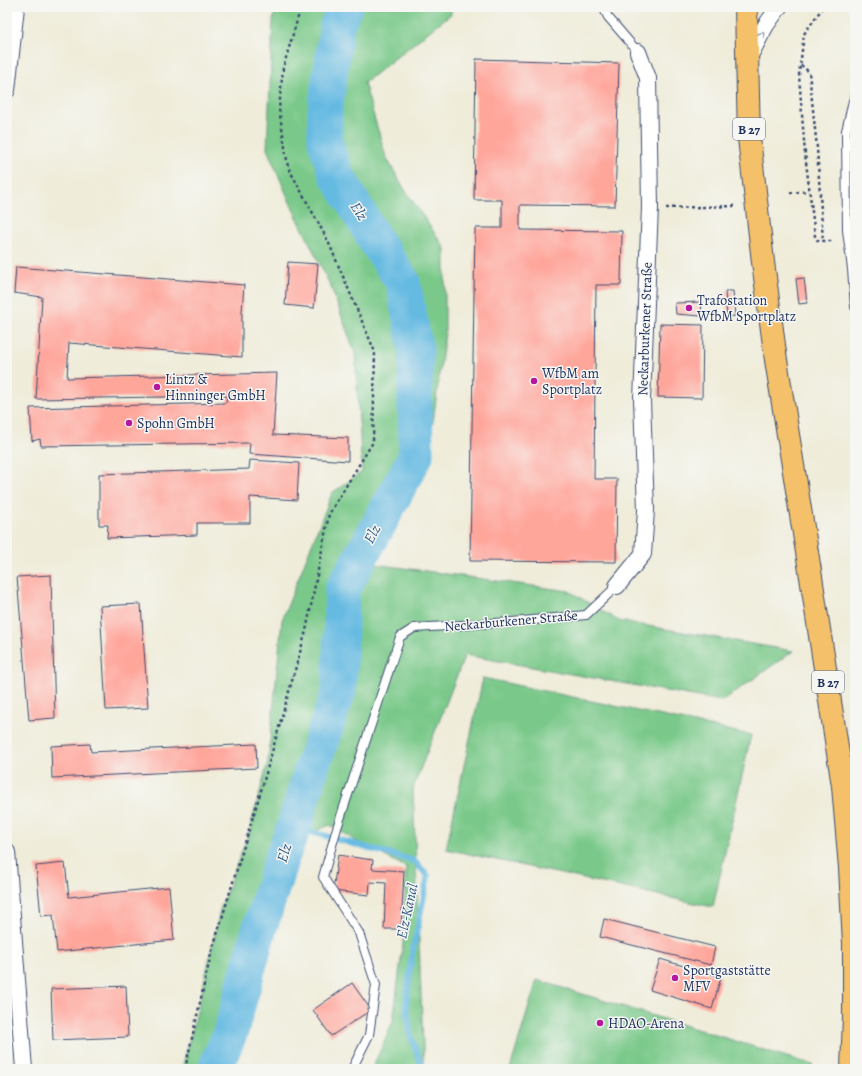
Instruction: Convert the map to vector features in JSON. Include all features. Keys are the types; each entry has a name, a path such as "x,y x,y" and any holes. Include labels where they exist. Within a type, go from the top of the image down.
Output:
{"main road":[{"name":"B 27","path":"746,7 746,62 749,138 763,262 776,360 812,577 843,786 855,944 852,1069"}],"street":[{"path":"7,90 16,7"},
{"path":"746,62 766,25 779,7"},
{"name":"Neckarburkener Straße","path":"617,586 643,554 646,510 642,400 650,207 648,78 638,52"},
{"path":"7,852 24,1069"}],"lane":[{"name":"Neckarburkener Straße","path":"603,7 608,17 638,52"},
{"path":"855,97 846,131 847,230 855,307"},
{"name":"Neckarburkener Straße","path":"352,1069 369,1035 376,985 359,933 323,877 337,828 400,637 414,628 512,622 586,615 617,586"}],"path":[{"path":"185,1069 211,954 263,784 306,631 329,514 373,442 375,352 328,241 288,167 278,110 283,68 301,7"},
{"path":"818,240 814,236 804,154 800,74 804,34 823,7"},
{"path":"801,65 808,72 817,148 823,241"},
{"path":"790,193 809,191"},
{"path":"684,208 736,206"}],"green space":[{"path":"276,7 451,7 451,14 364,83 386,157 405,190 445,248 445,333 426,473 368,563 569,591 619,621 793,651 722,701 465,655 413,788 424,1069 372,1069 393,1021 403,943 406,867 359,843 330,825 302,836 220,1069 182,1069 201,996 221,906 249,832 268,762 282,620 332,493 362,472 355,353 331,287 292,207 267,149 273,20"},
{"path":"483,678 751,735 713,907 446,849"},
{"name":"HDAO-Arena","path":"537,980 813,1065 811,1069 510,1069"}],"building":[{"name":"WfbM am Sportplatz","path":"476,59 619,63 615,206 520,205 520,230 622,231 621,285 596,285 594,479 617,479 616,562 470,561 475,228 502,228 502,200 474,200"},
{"path":"288,262 318,264 314,308 285,305"},
{"path":"16,267 244,285 242,311 242,357 69,343 67,378 277,373 273,435 348,438 348,461 249,454 250,443 41,446 40,439 32,441 30,408 226,403 227,396 36,399 42,297 14,293"},
{"path":"804,278 807,303 799,304 796,279"},
{"path":"725,291 733,291 735,316 727,317"},
{"name":"Trafostation WfbM Sportplatz","path":"702,302 701,316 676,314 675,303"},
{"path":"660,324 703,325 702,398 658,397"},
{"path":"250,460 299,463 297,500 250,497 250,523 197,523 197,535 107,538 108,525 99,525 99,474 249,469"},
{"path":"51,575 55,718 29,720 17,577"},
{"path":"141,604 148,708 106,710 100,606"},
{"path":"90,744 91,752 256,744 257,768 52,778 51,746"},
{"path":"338,855 373,860 372,869 404,871 401,929 384,929 386,883 370,882 369,895 333,891"},
{"path":"65,863 69,897 169,887 174,940 57,952 53,915 41,916 36,866"},
{"path":"604,919 715,947 711,965 600,937"},
{"path":"660,959 721,977 712,1009 650,990"},
{"path":"352,983 371,1010 331,1036 313,1010"},
{"path":"126,986 128,1037 53,1040 51,989"}],"waterway":[{"name":"Elz","path":"215,1069 231,1031 258,934 282,857 294,827 312,767 339,691 342,590 416,455 416,351 403,282 377,243 336,174 325,141 325,110 337,25 345,7"},
{"name":"Elz-Kanal","path":"294,827 414,861 428,876 412,954 406,1004 411,1037 423,1069"}],"place":[{"name":"Trafostation WfbM Sportplatz","path":"689,308"},
{"name":"WfbM am Sportplatz","path":"534,381"},
{"name":"Lintz & Hinninger GmbH","path":"157,387"},
{"name":"Spohn GmbH","path":"129,423"},
{"name":"Sportgaststätte MFV","path":"675,978"},
{"name":"HDAO-Arena","path":"600,1023"}]}
